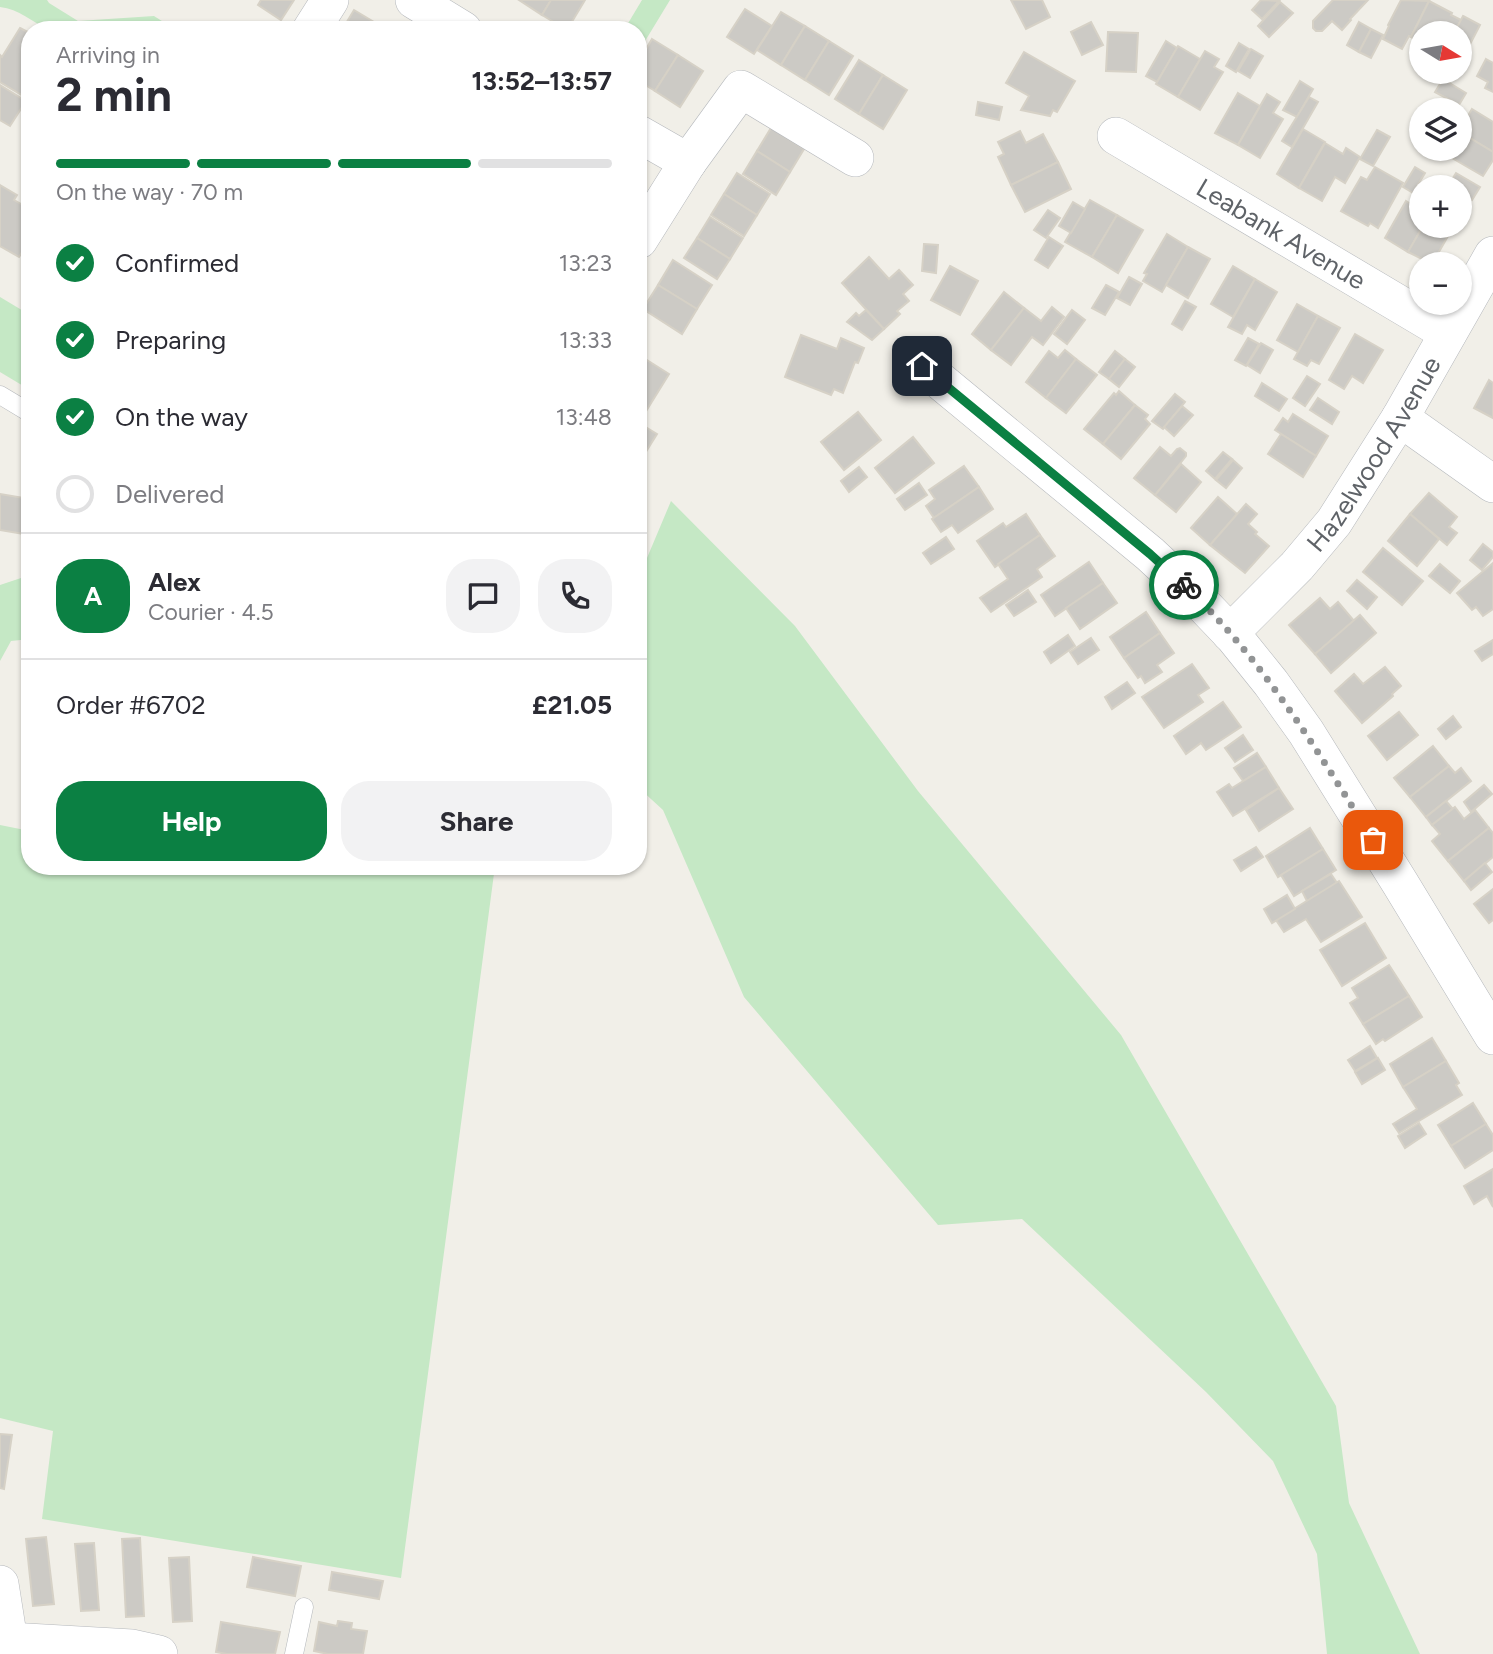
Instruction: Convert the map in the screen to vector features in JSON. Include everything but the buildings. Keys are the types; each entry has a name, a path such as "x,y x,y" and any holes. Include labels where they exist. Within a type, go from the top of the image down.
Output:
{"street":[{"path":"317,21 330,0"},
{"path":"414,0 448,21"},
{"path":"647,227 688,162 741,89 855,158"},
{"name":"Leabank Avenue","path":"1116,136 1448,333"},
{"path":"647,139 688,162"},
{"name":"Hazelwood Avenue","path":"1230,633 1297,566 1334,522 1401,418 1493,255"},
{"path":"922,366 1150,554 1194,594 1230,633 1306,732 1493,1035"},
{"path":"1401,418 1493,484"},
{"path":"0,1584 9,1648 132,1648 159,1654"}],"lane":[{"path":"0,395 21,408"},
{"path":"294,1654 304,1607"}],"green space":[{"path":"0,0 47,0 78,21 33,21 0,7"},
{"path":"642,0 670,0 647,38 647,21 629,21"},
{"path":"154,16 162,21 78,21"},
{"path":"0,297 21,310 21,385 0,372"},
{"path":"671,501 795,626 918,791 1121,1035 1336,1406 1349,1503 1420,1654 1327,1654 1317,1554 1273,1461 1206,1392 1022,1219 938,1225 744,997 663,810 647,795 647,558"},
{"path":"21,578 21,640 11,641 0,661 0,585"},
{"path":"0,825 21,829 21,875 494,875 401,1578 42,1519 53,1431 0,1418"}],"way so far":[{"path":"1184,585 1234,637 1271,683 1306,732 1373,840"}],"route":[{"path":"922,366 1184,585"}]}
